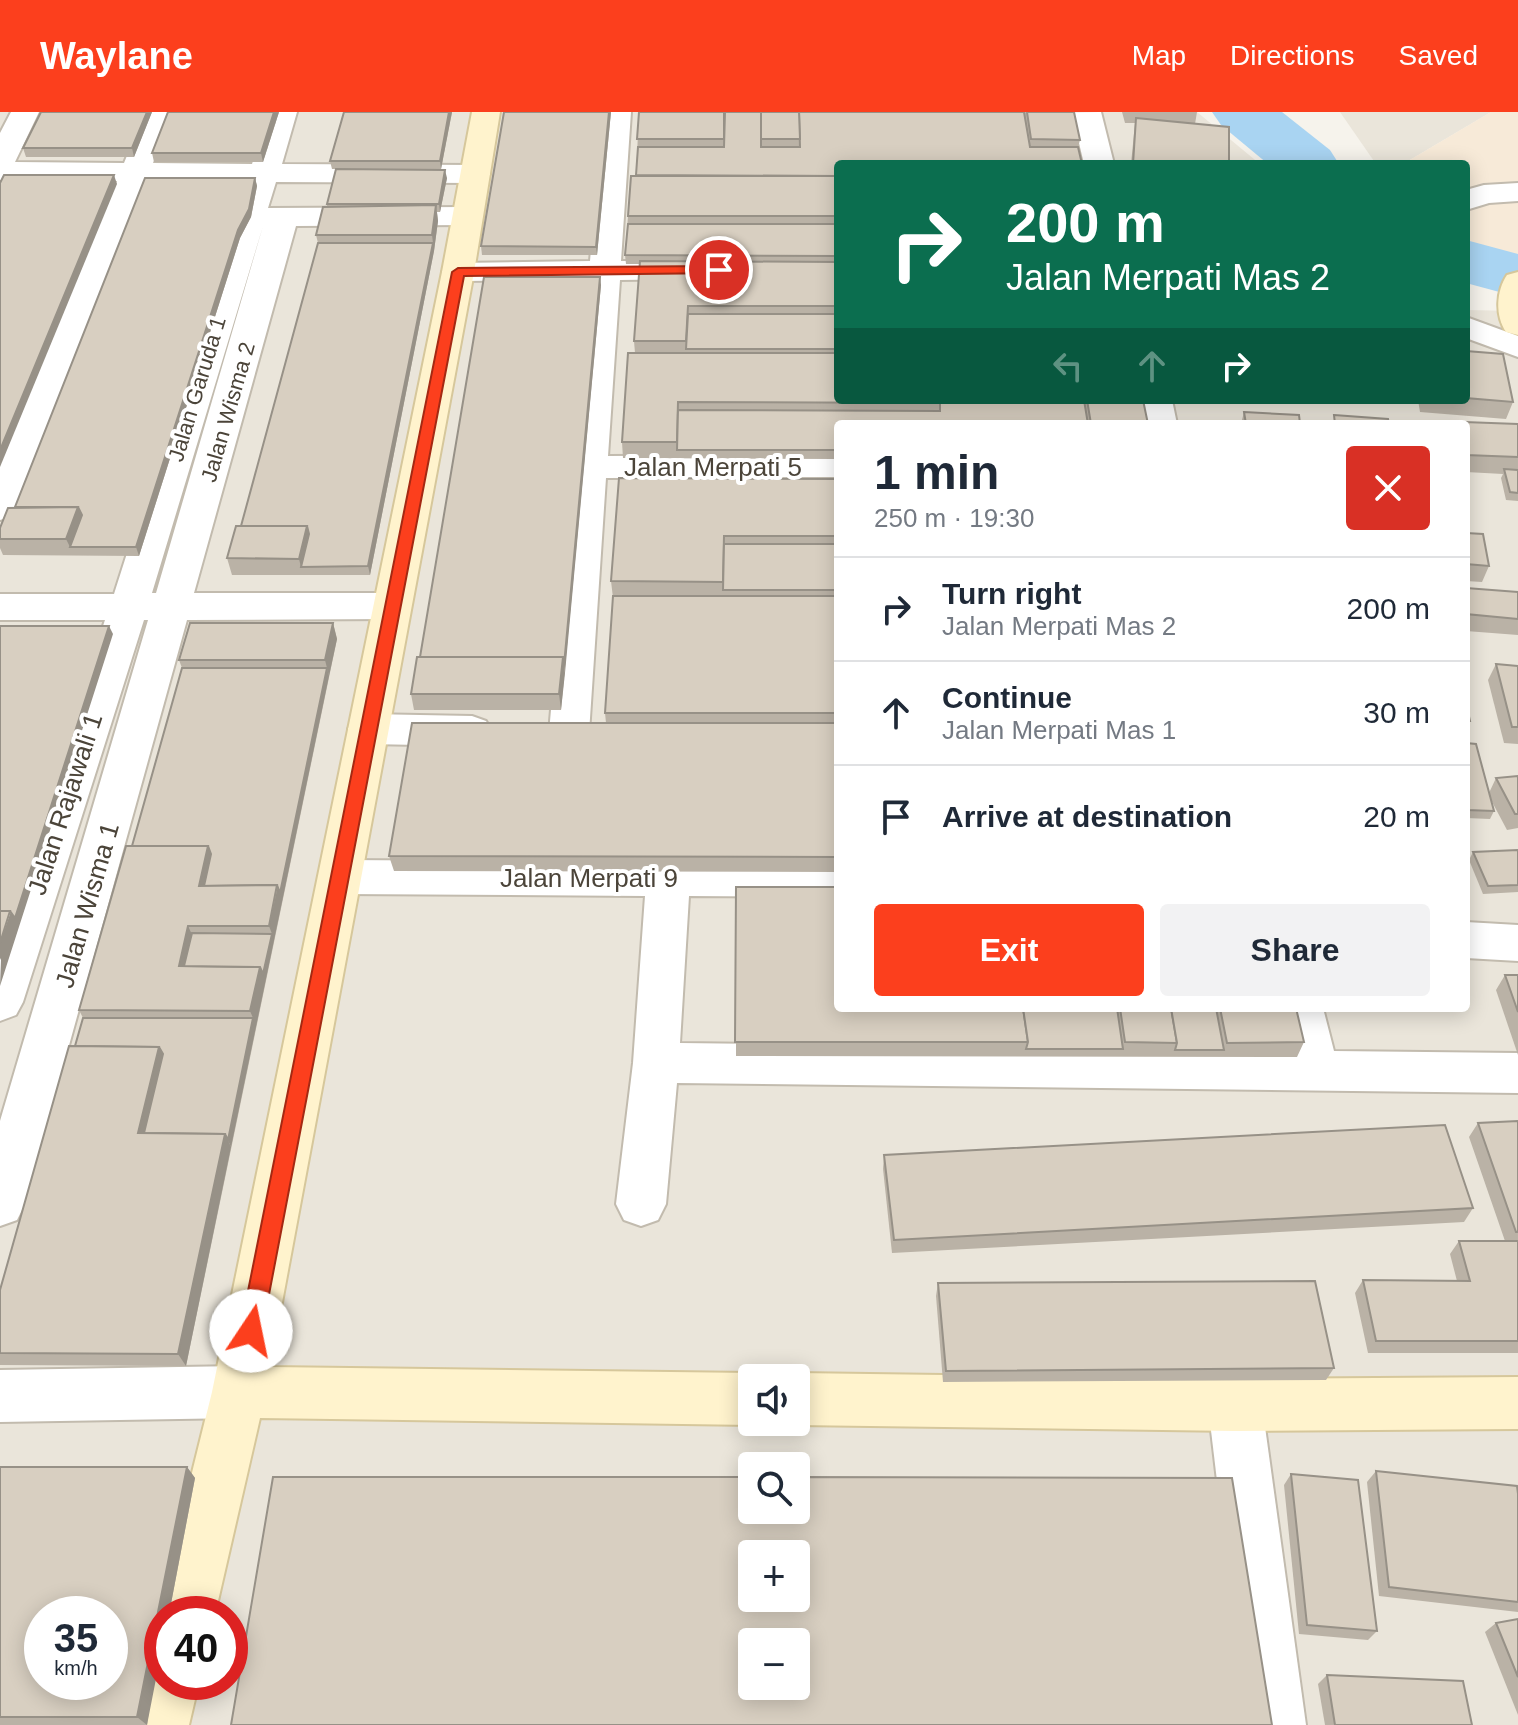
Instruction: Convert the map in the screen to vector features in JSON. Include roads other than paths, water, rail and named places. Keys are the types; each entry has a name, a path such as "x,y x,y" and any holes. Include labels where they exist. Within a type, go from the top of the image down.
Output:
{"street":[{"path":"0,163 25,112"},
{"path":"0,508 159,112"},
{"path":"280,173 283,112"},
{"path":"190,1596 239,1392 458,272 486,112"},
{"path":"368,729 553,732 594,599 588,476 614,360 605,270 627,185 617,112"},
{"path":"991,112 1086,112 1098,160"},
{"path":"280,173 305,143"},
{"path":"0,171 475,174"},
{"name":"Jalan Garuda 1","path":"129,606 280,173"},
{"path":"1470,199 1484,194 1518,192"},
{"path":"267,217 468,216"},
{"name":"Jalan Wisma 2","path":"173,606 267,217"},
{"path":"458,272 726,270"},
{"path":"1470,329 1518,347"},
{"name":"Jalan Merpati 5","path":"588,476 834,466"},
{"path":"588,476 834,485"},
{"name":"Jalan Rajawali 1","path":"0,1002 129,606"},
{"name":"Jalan Wisma 1","path":"0,1204 8,1148 173,606"},
{"path":"0,607 392,606"},
{"name":"Jalan Merpati 9","path":"340,877 834,880"},
{"path":"641,1204 656,1063 667,894"},
{"path":"1470,940 1518,943"},
{"path":"1301,1012 1315,1069"},
{"path":"656,1063 1518,1073"},
{"path":"0,1396 239,1392 738,1399"},
{"path":"810,1399 1235,1405 1518,1403"},
{"path":"1235,1405 1276,1725"},
{"path":"159,1725 165,1700"}],"waterway":[{"path":"1243,112 1302,160"},
{"path":"1470,262 1518,276"}]}
